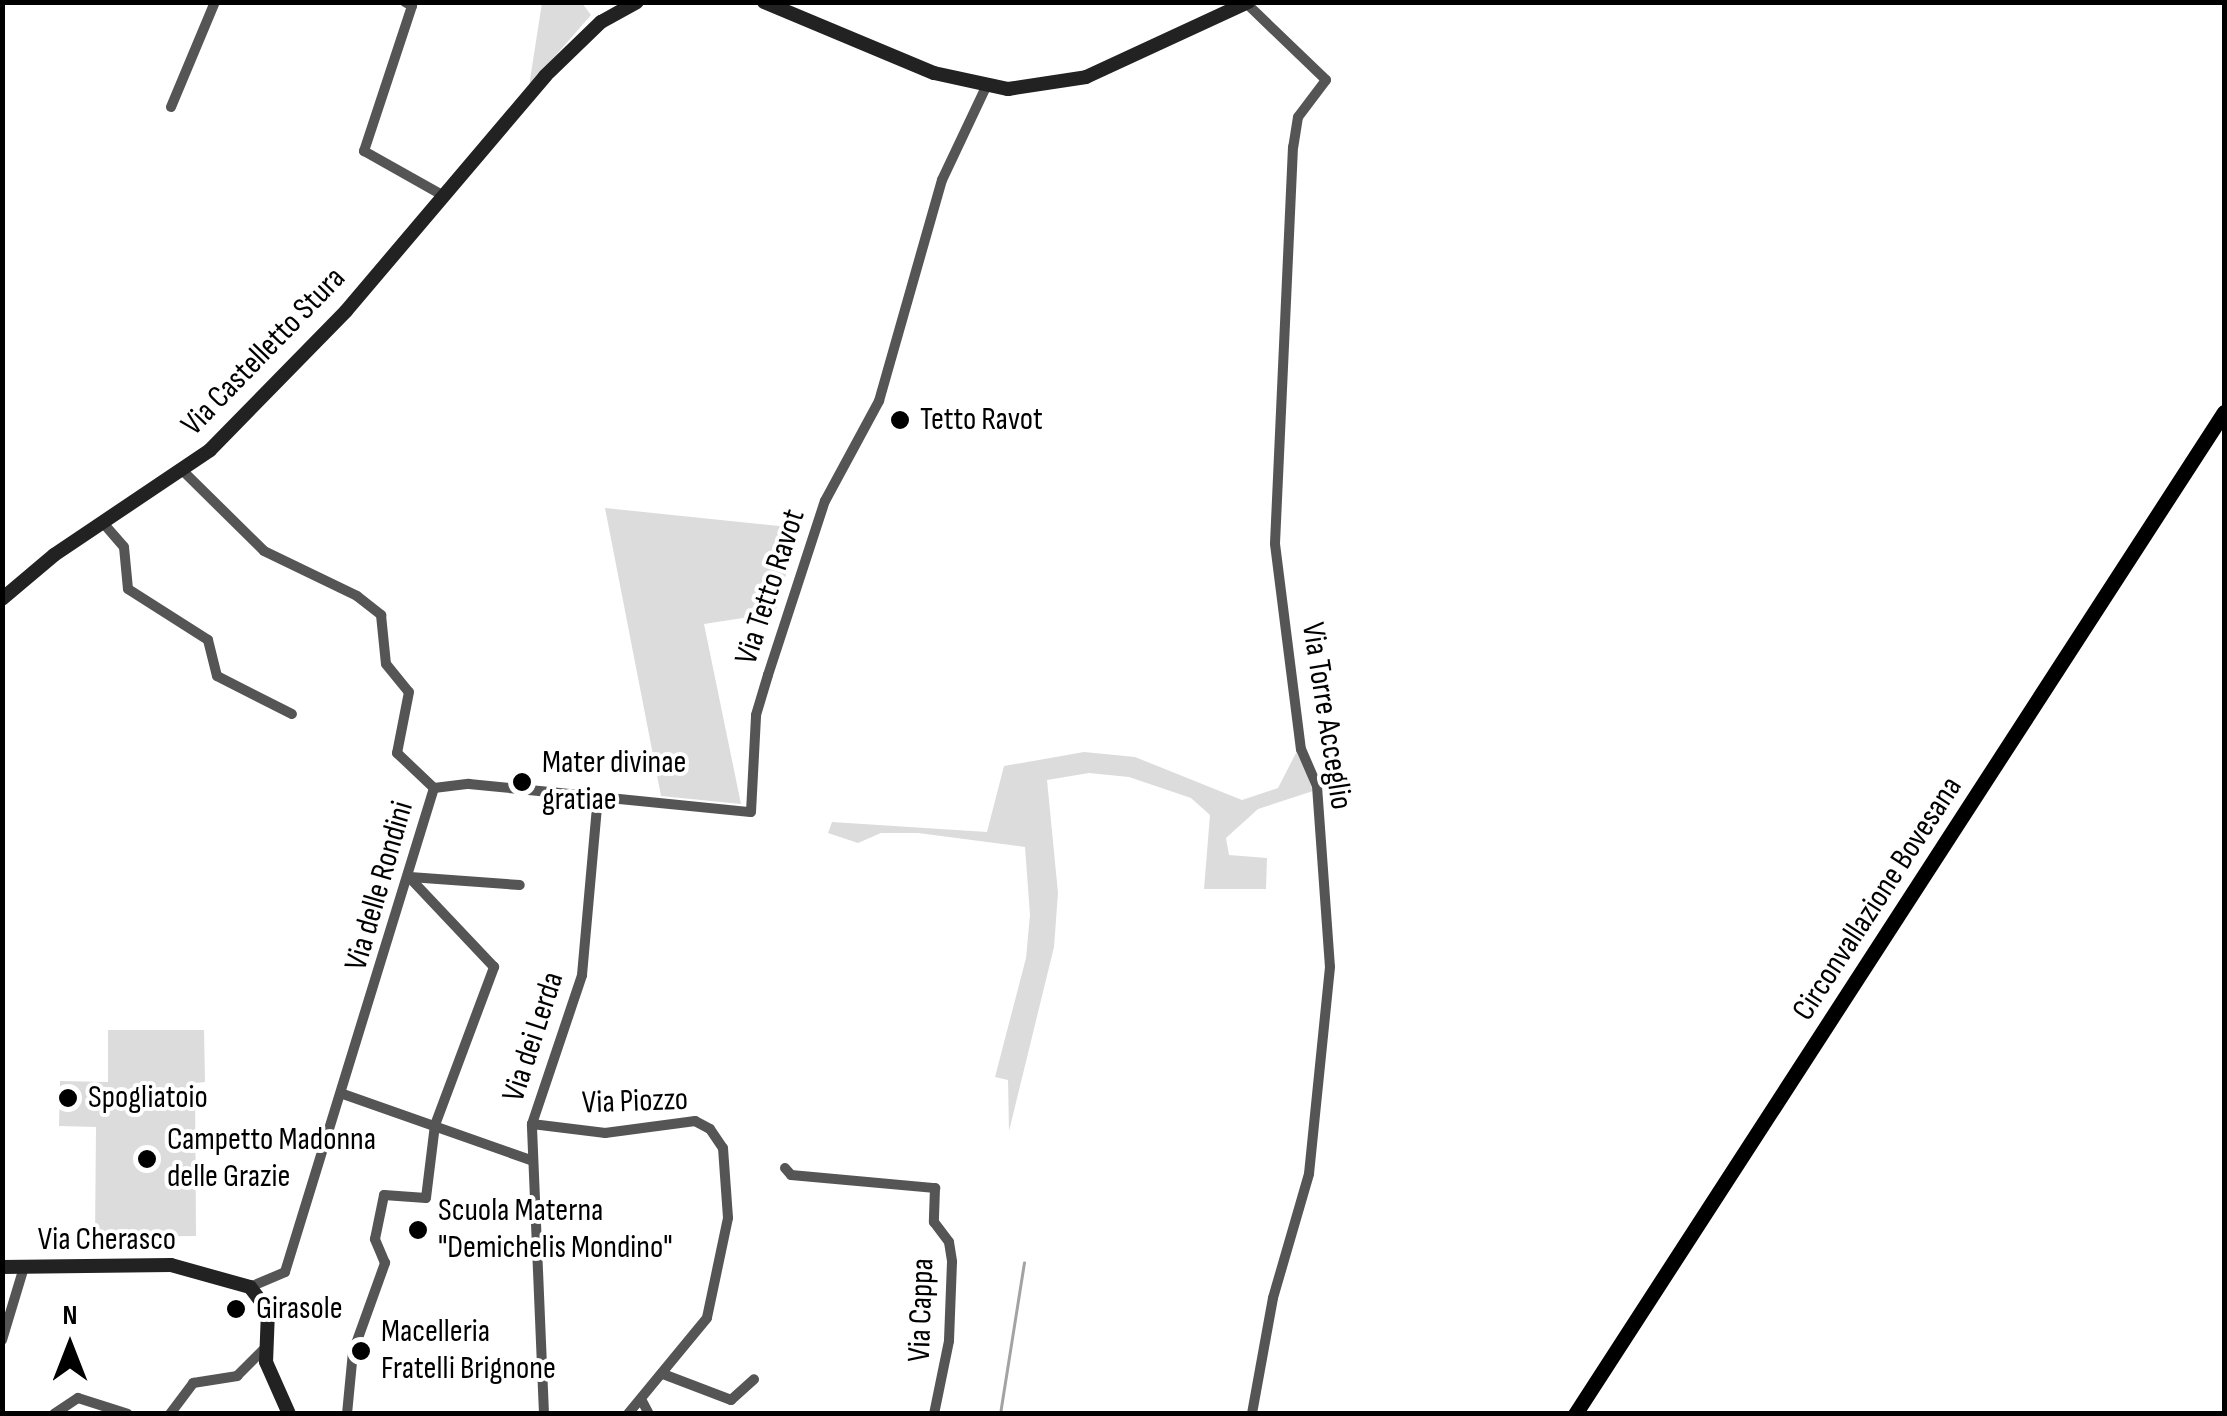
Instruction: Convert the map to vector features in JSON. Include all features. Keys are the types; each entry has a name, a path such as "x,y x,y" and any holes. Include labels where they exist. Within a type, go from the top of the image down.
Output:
{"main road":[{"name":"Circonvallazione Bovesana","path":"1575,1414 2224,412"}],"street":[{"path":"171,107 215,2"},
{"path":"405,2 412,6 364,151 442,195"},
{"name":"Via Castelletto Stura","path":"2,599 104,524 184,472 318,342 582,38 636,2"},
{"path":"764,2 934,73 986,87 1031,89 1074,81 1247,3"},
{"name":"Via Torre Acceglio","path":"1247,3 1326,80 1298,117 1293,147 1274,544 1301,749 1316,786 1330,968 1309,1174 1273,1298 1252,1414"},
{"name":"Via Tetto Ravot","path":"434,788 456,783 753,809 756,715 768,675 825,501 879,401 942,180 986,87"},
{"name":"Via delle Rondini","path":"184,472 264,551 357,596 381,615 386,664 409,692 397,753 434,788 343,1094 285,1272 250,1286"},
{"path":"104,524 124,546 128,588 208,640 218,676 292,714"},
{"name":"Via dei Lerda","path":"544,1414 532,1124 582,975 598,796"},
{"path":"409,877 520,884"},
{"path":"347,1414 353,1352 385,1263 376,1239 384,1195 426,1198 435,1124 494,966 409,877"},
{"path":"343,1094 533,1161"},
{"name":"Via Piozzo","path":"532,1124 605,1133 694,1121 720,1142 728,1218 712,1300 702,1328 628,1414"},
{"name":"Via Cappa","path":"785,1168 791,1174 936,1188 934,1222 949,1242 952,1262 949,1341 934,1414"},
{"name":"Via Cherasco","path":"2,1267 171,1265 250,1286"},
{"path":"2,1340 24,1267"},
{"path":"250,1286 268,1311 266,1347 272,1382 289,1414"},
{"path":"170,1414 193,1383 237,1376 266,1347"},
{"path":"663,1374 731,1400 754,1378"},
{"path":"54,1414 68,1400 87,1398 128,1414"},
{"path":"641,1399 649,1414"}],"shaded area":[{"path":"542,3 582,3 591,15 529,86"},
{"path":"605,508 799,528 775,613 704,624 741,804 661,796"},
{"path":"1298,749 1313,791 1258,809 1226,838 1229,855 1267,858 1266,889 1204,889 1210,815 1191,798 1129,777 1089,773 1047,780 1058,893 1054,947 1009,1131 1008,1080 995,1077 1026,958 1030,915 1025,847 918,833 881,833 858,843 828,833 832,822 987,832 1004,766 1084,752 1135,757 1242,800 1278,788"},
{"name":"Campetto Madonna delle Grazie","path":"108,1030 204,1030 205,1082 195,1083 196,1236 95,1237 96,1127 59,1126 60,1081 108,1082"}],"waterway":[{"path":"1000,1414 1024,1263"}],"place":[{"name":"Tetto Ravot","path":"900,420"},
{"name":"Mater divinae gratiae","path":"522,782"},
{"name":"Spogliatoio","path":"68,1098"},
{"name":"Campetto Madonna delle Grazie","path":"147,1159"},
{"name":"Scuola Materna \"Demichelis Mondino\"","path":"418,1230"},
{"name":"Girasole","path":"236,1309"},
{"name":"Macelleria Fratelli Brignone","path":"361,1351"}]}
